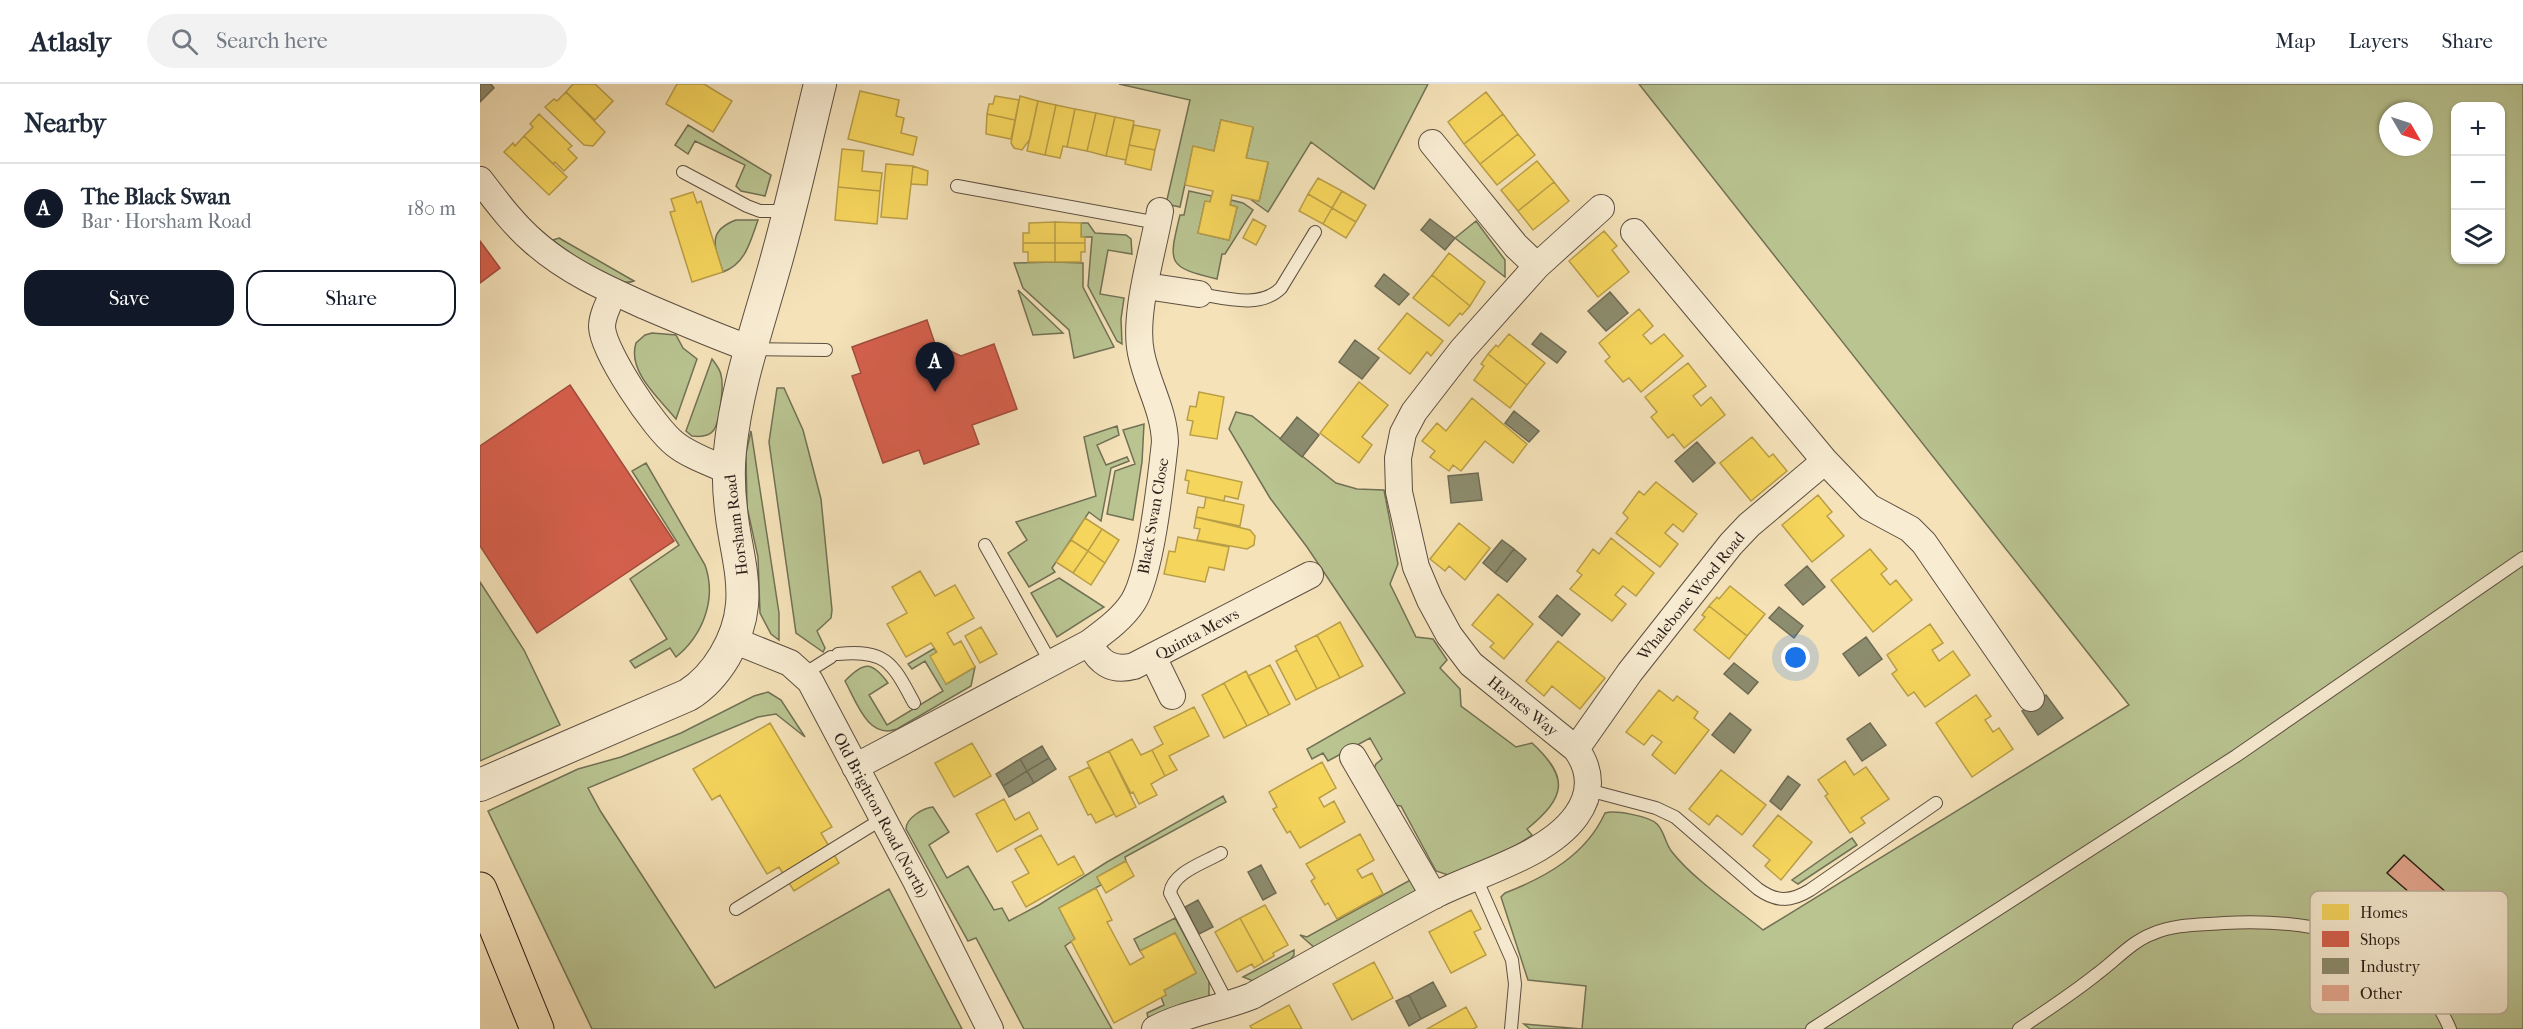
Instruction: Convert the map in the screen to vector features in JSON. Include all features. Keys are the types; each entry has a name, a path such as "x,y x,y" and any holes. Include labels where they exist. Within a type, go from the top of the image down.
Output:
{"highway":[{"path":"480,889 537,1029"}],"street":[{"name":"Horsham Road","path":"480,785 569,748 698,689 720,662 733,640 741,616 743,589 732,513 729,471 733,430 751,349 789,211 820,84"},
{"path":"1432,143 1516,246 1536,266"},
{"path":"480,180 504,212 544,251 572,271 614,292 751,349"},
{"name":"Haynes Way","path":"1588,790 1584,760 1575,749 1471,664 1449,635 1430,600 1416,567 1402,512 1398,484 1398,458 1403,432 1414,412 1462,350 1536,266 1601,208"},
{"name":"Black Swan Close","path":"855,767 1089,643 1116,622 1138,592 1147,562 1155,515 1165,427 1141,353 1140,323 1159,217"},
{"path":"1634,232 1825,460 1869,507 1910,529 1924,543 2031,698"},
{"path":"1146,286 1199,294"},
{"path":"614,292 605,311 602,328 614,362 657,424 674,444 729,471"},
{"name":"Whalebone Wood Road","path":"1575,749 1630,672 1731,544 1749,525 1825,460"},
{"name":"Quinta Mews","path":"1089,643 1098,658 1116,669 1134,666 1310,575"},
{"name":"Old Brighton Road (North)","path":"733,640 790,663 804,674 815,689 990,1029"},
{"path":"1153,657 1172,696"},
{"path":"1353,757 1434,896"},
{"path":"1155,1029 1188,1016 1229,1006 1252,996 1434,896 1523,856 1554,836 1574,818 1588,790"}],"lane":[{"path":"683,172 747,207 760,211 789,211"},
{"path":"957,186 1159,217"},
{"path":"1199,294 1250,301 1264,300 1273,296 1281,288 1315,232"},
{"path":"751,349 826,350"},
{"path":"985,545 1051,663"},
{"path":"1812,1029 2236,756 2523,558"},
{"path":"804,674 835,656 866,653 895,668 914,704"},
{"path":"1588,790 1666,813 1684,824 1758,889 1774,898 1782,899 1792,899 1810,890 1936,803"},
{"path":"736,909 882,819"},
{"path":"1221,853 1177,878 1171,884 1170,893 1229,1006"},
{"path":"1476,879 1513,966 1515,984 1511,1029"},
{"path":"2019,1029 2065,999 2150,934 2170,928 2238,922 2310,927"},
{"path":"2441,1014 2450,1029"}],"green space":[{"path":"1119,84 1428,84 1374,189 1311,142 1268,212 1250,199 1259,201 1268,163 1246,158 1253,128 1221,120 1214,151 1193,147 1180,207 1166,204 1190,100"},
{"path":"1639,84 2523,84 2523,1029 1582,1029 1586,986 1528,980 1501,897 1550,872 1576,853 1597,828 1605,813 1632,814 1653,821 1681,862 1703,883 1763,930 2129,705"},
{"path":"688,125 771,175 765,196 741,191 736,186 745,165 695,141 688,154 675,145"},
{"path":"1189,191 1212,196 1210,202 1205,202 1198,233 1229,240 1237,207 1230,205 1231,200 1243,203 1253,210 1225,254 1222,254 1217,279 1188,271 1175,261 1173,254 1176,231 1180,215 1184,215"},
{"path":"736,220 758,220 742,257 731,268 723,272 715,241 720,229"},
{"path":"1476,221 1505,260 1505,277 1455,238"},
{"path":"1081,223 1088,223 1095,233 1126,235 1131,239 1132,254 1108,250 1100,294 1124,298 1121,319 1122,344 1117,341 1088,286 1092,237 1081,237"},
{"path":"559,238 634,281 615,280 592,269 553,240"},
{"path":"1014,263 1083,263 1083,287 1114,347 1074,358 1069,330 1023,288"},
{"path":"1018,290 1063,333 1033,335"},
{"path":"652,333 676,335 683,348 697,359 676,419 646,384 636,364 634,353 636,343 645,335"},
{"path":"712,359 720,371 722,380 718,420 709,434 692,436 686,431"},
{"path":"777,388 784,388 803,430 821,499 832,610 831,618 817,631 825,648 823,652 796,633 769,442"},
{"path":"1236,412 1252,416 1336,483 1357,489 1384,490 1398,564 1390,584 1416,637 1433,639 1447,660 1440,668 1460,689 1461,706 1516,747 1532,743 1553,767 1557,777 1556,797 1550,807 1527,829 1532,835 1522,842 1492,858 1448,875 1436,871 1401,806 1393,805 1373,771 1382,759 1370,738 1328,761 1323,753 1312,759 1307,749 1405,693 1307,547 1270,498 1229,429"},
{"path":"1144,424 1142,462 1133,520 1107,514 1115,471 1135,464 1123,430"},
{"path":"1117,426 1119,435 1097,445 1106,465 1127,457 1129,461 1111,468 1101,521 1089,512 1052,568 1055,572 1029,587 1008,553 1027,540 1016,522 1096,496 1084,437"},
{"path":"751,431 779,613 779,640 771,634 760,613 758,557 747,507 746,453"},
{"path":"646,463 705,565 709,591 705,616 694,638 685,648 676,657 670,648 635,668 630,661 667,639 630,579 679,545 632,471"},
{"path":"1059,578 1104,607 1057,637 1031,593"},
{"path":"480,582 524,650 560,725 480,761"},
{"path":"935,648 946,684 975,667 971,686 897,729 887,731 871,724 864,717 845,681 857,670 868,666 882,676 888,683 869,695 887,725 943,691 925,661 912,669 908,664"},
{"path":"768,692 781,700 805,737 776,714 758,717 588,788 601,812 715,988 889,889 962,1029 592,1029 488,811 578,769 621,757 681,733 754,696"},
{"path":"1223,796 1226,802 1125,857 1126,861 1097,877 1101,885 1059,908 1075,939 1065,946 1112,1029 1024,1029 976,938 968,941 906,829 909,821 916,814 933,807 949,832 929,845 947,878 968,866 994,910 1002,908 1009,921"},
{"path":"1852,838 1857,845 1798,884 1792,880"},
{"path":"1414,878 1415,892 1315,948 1300,935 1307,937"},
{"path":"1175,918 1209,981 1209,998 1148,1018 1147,1013 1164,1005 1161,997 1166,995 1164,990 1196,973 1175,933 1140,951 1134,939"},
{"path":"1294,950 1294,955 1290,960 1253,981 1243,977"},
{"path":"1524,1024 1582,1029 1530,1029"}],"building: Homes":[{"path":"573,84 595,84 613,101 595,120 566,92"},
{"path":"677,84 704,84 732,101 713,132 666,104"},
{"path":"860,91 899,100 896,116 904,118 901,133 917,137 913,155 848,139"},
{"path":"566,92 605,132 593,146 584,145 545,107 554,99 557,101"},
{"path":"1486,92 1503,114 1464,144 1448,122"},
{"path":"995,96 1019,100 1015,120 987,114 989,104 993,104"},
{"path":"1020,96 1038,101 1030,139 1022,150 1014,148 1011,143"},
{"path":"1038,101 1056,105 1045,155 1027,151"},
{"path":"1056,105 1075,109 1067,147 1063,146 1060,158 1045,155"},
{"path":"1075,109 1096,113 1087,151 1067,147"},
{"path":"1096,113 1115,117 1106,156 1087,151"},
{"path":"539,114 572,146 568,149 577,158 564,171 555,162 553,164 524,136 533,127 530,124"},
{"path":"987,114 1015,120 1011,139 986,134"},
{"path":"1503,114 1518,134 1480,164 1464,144"},
{"path":"1115,117 1134,121 1126,160 1106,156"},
{"path":"1221,120 1253,127 1246,158 1268,162 1259,201 1232,195 1230,205 1237,207 1229,240 1198,233 1205,201 1210,202 1213,191 1185,185 1193,146 1214,151"},
{"path":"1134,125 1160,130 1155,150 1129,145"},
{"path":"1518,134 1535,155 1497,185 1480,164"},
{"path":"524,136 567,177 549,195 504,152 513,143 515,146"},
{"path":"1129,145 1155,150 1151,170 1125,164"},
{"path":"842,149 864,151 862,171 882,173 880,191 838,187"},
{"path":"1537,161 1554,182 1518,211 1501,190"},
{"path":"886,164 913,166 907,219 881,217"},
{"path":"913,166 928,171 927,185 911,184"},
{"path":"1318,178 1342,191 1332,208 1308,194"},
{"path":"1554,182 1569,201 1533,230 1518,211"},
{"path":"838,187 880,191 877,224 835,220"},
{"path":"1342,191 1366,205 1356,222 1332,208"},
{"path":"693,192 697,203 701,201 723,272 692,282 670,212 675,211 671,199"},
{"path":"1308,194 1332,208 1323,224 1299,211"},
{"path":"1332,208 1356,222 1346,238 1323,224"},
{"path":"1253,219 1266,226 1256,245 1243,238"},
{"path":"1055,222 1081,223 1081,237 1085,237 1085,243 1055,243"},
{"path":"1055,222 1055,243 1023,243 1023,233 1029,233 1029,223"},
{"path":"1604,231 1617,246 1612,250 1629,272 1598,297 1569,261"},
{"path":"1023,243 1055,243 1055,262 1028,262 1028,252 1023,252"},
{"path":"1055,243 1085,243 1085,252 1081,252 1081,262 1055,262"},
{"path":"1449,253 1485,282 1470,306 1432,275"},
{"path":"1432,275 1470,306 1462,315 1460,313 1449,326 1413,298"},
{"path":"1639,309 1653,326 1643,335 1651,344 1664,334 1683,356 1641,392 1629,378 1623,382 1605,361 1610,357 1599,343"},
{"path":"1407,313 1443,341 1431,356 1427,352 1410,374 1378,349"},
{"path":"1509,334 1545,363 1527,385 1488,354 1496,345 1498,347"},
{"path":"1488,354 1527,385 1510,408 1474,380 1484,366 1481,364"},
{"path":"1688,363 1706,386 1693,396 1701,406 1711,397 1725,415 1684,448 1673,434 1668,438 1651,417 1657,412 1645,397"},
{"path":"1359,382 1388,405 1362,437 1372,445 1359,463 1320,433"},
{"path":"1199,392 1224,397 1217,439 1190,435 1193,421 1187,420 1190,406 1196,407"},
{"path":"1472,398 1527,444 1513,463 1485,441 1461,471 1453,465 1449,471 1430,457 1435,451 1422,441 1437,423 1446,431"},
{"path":"1752,437 1769,457 1773,454 1787,471 1751,501 1720,463"},
{"path":"1187,470 1242,482 1238,499 1225,496 1224,501 1187,493 1189,481 1185,480"},
{"path":"1656,482 1697,514 1683,532 1673,524 1665,533 1678,544 1660,567 1616,533 1628,518 1623,513 1639,491 1644,495"},
{"path":"1818,495 1832,512 1827,516 1844,536 1812,562 1782,525"},
{"path":"1206,497 1244,505 1240,526 1196,517 1198,507 1204,508"},
{"path":"1196,517 1250,530 1255,536 1254,545 1247,549 1197,540 1200,529 1194,528"},
{"path":"1085,518 1102,529 1088,551 1071,540"},
{"path":"1459,523 1490,548 1465,580 1449,566 1445,571 1430,559"},
{"path":"1102,529 1119,540 1105,563 1088,551"},
{"path":"1178,537 1229,547 1224,570 1209,567 1205,582 1164,574 1169,551 1175,552"},
{"path":"1611,538 1654,573 1636,596 1623,586 1615,595 1626,604 1612,621 1570,589 1582,575 1577,571 1593,549 1599,554"},
{"path":"1071,540 1088,551 1073,573 1056,562"},
{"path":"1870,549 1887,569 1881,574 1890,585 1896,580 1912,600 1873,632 1831,580"},
{"path":"1088,551 1105,563 1091,585 1073,573"},
{"path":"920,571 935,596 955,585 974,618 947,633 954,645 961,641 975,667 946,684 930,656 937,652 931,643 906,657 887,624 907,613 892,587"},
{"path":"1730,586 1765,614 1747,636 1709,606 1717,597 1719,599"},
{"path":"1498,594 1533,624 1504,659 1490,647 1494,643 1472,625"},
{"path":"1709,606 1747,636 1729,659 1694,630 1705,617 1702,615"},
{"path":"1340,622 1363,666 1340,678 1317,635"},
{"path":"1930,624 1943,643 1932,650 1939,661 1953,651 1970,675 1925,707 1914,692 1908,696 1892,674 1897,670 1887,655"},
{"path":"981,627 997,654 980,663 965,636"},
{"path":"1317,635 1340,678 1317,689 1295,646"},
{"path":"1558,641 1605,678 1580,709 1552,686 1544,696 1526,681"},
{"path":"1297,650 1317,689 1296,700 1276,661"},
{"path":"1270,665 1290,704 1269,715 1248,676"},
{"path":"1246,671 1269,715 1247,726 1224,683"},
{"path":"1224,683 1247,726 1224,738 1202,695"},
{"path":"1659,690 1673,701 1677,696 1698,712 1694,718 1709,730 1675,774 1652,755 1662,742 1652,735 1644,745 1626,732"},
{"path":"1976,695 1991,716 1985,720 1993,732 1999,728 2013,749 1972,777 1936,723"},
{"path":"1194,707 1209,736 1169,756 1177,770 1165,776 1152,750 1163,744 1154,727"},
{"path":"770,723 832,827 821,833 839,863 794,891 779,867 767,874 720,795 712,800 693,769"},
{"path":"1132,739 1141,755 1152,750 1165,776 1151,784 1157,795 1139,804 1109,751"},
{"path":"972,743 991,776 954,797 935,763"},
{"path":"1109,751 1136,807 1116,817 1087,762"},
{"path":"1845,761 1854,775 1866,767 1889,799 1861,818 1865,823 1850,833 1825,796 1828,794 1818,780"},
{"path":"1322,762 1336,788 1319,798 1324,807 1334,801 1345,822 1300,848 1290,831 1287,833 1273,809 1277,807 1269,792"},
{"path":"1089,767 1114,814 1096,823 1091,814 1088,815 1069,777"},
{"path":"1721,770 1766,805 1742,835 1717,815 1709,825 1689,809"},
{"path":"1004,799 1015,820 1029,812 1038,829 997,852 976,814"},
{"path":"1778,815 1812,842 1781,880 1765,866 1770,860 1753,846"},
{"path":"1360,834 1374,860 1357,870 1362,878 1372,873 1383,894 1337,919 1328,903 1325,905 1311,881 1315,878 1306,864"},
{"path":"1041,835 1058,865 1074,856 1084,874 1026,907 1012,882 1029,873 1015,849"},
{"path":"1126,861 1134,876 1106,893 1097,877"},
{"path":"1096,888 1112,920 1107,922 1130,965 1144,957 1140,951 1175,933 1196,973 1164,990 1166,995 1114,1023 1071,941 1075,939 1059,908"},
{"path":"1265,905 1288,945 1273,953 1274,956 1264,962 1240,918"},
{"path":"1471,910 1481,929 1474,932 1486,955 1451,973 1429,932"},
{"path":"1240,918 1264,962 1254,968 1252,964 1237,972 1215,932"},
{"path":"1374,962 1393,998 1352,1020 1333,984"},
{"path":"1289,1005 1302,1029 1252,1029 1250,1026"},
{"path":"1466,1007 1477,1027 1473,1029 1427,1029"}],"building: Shops":[{"path":"480,241 500,268 480,283"},
{"path":"927,320 935,344 961,356 994,344 1017,409 972,425 979,444 924,464 919,450 883,463 852,376 861,373 852,347"},
{"path":"570,385 674,541 537,633 480,546 480,446"}],"building: Industry":[{"path":"480,84 491,84 494,88 480,102"},
{"path":"1430,219 1455,238 1445,250 1421,230"},
{"path":"1384,274 1409,294 1399,305 1375,286"},
{"path":"1610,292 1628,313 1606,331 1588,311"},
{"path":"1541,333 1566,352 1557,363 1532,344"},
{"path":"1355,340 1379,358 1362,379 1339,362"},
{"path":"1514,411 1539,431 1529,442 1505,423"},
{"path":"1297,417 1319,435 1302,457 1280,439"},
{"path":"1697,442 1715,463 1693,482 1675,461"},
{"path":"1478,473 1482,500 1451,503 1448,476"},
{"path":"1502,540 1514,549 1495,573 1483,563"},
{"path":"1514,549 1526,559 1507,582 1495,573"},
{"path":"1807,566 1825,587 1803,605 1785,585"},
{"path":"1557,595 1580,614 1562,636 1539,617"},
{"path":"1779,607 1803,626 1794,638 1769,618"},
{"path":"1866,637 1882,659 1859,676 1843,654"},
{"path":"1734,663 1758,682 1748,694 1724,674"},
{"path":"2046,695 2063,718 2038,735 2022,711"},
{"path":"1730,713 1751,730 1734,753 1712,735"},
{"path":"1870,723 1886,745 1862,761 1847,739"},
{"path":"1042,746 1049,758 1027,771 1020,759"},
{"path":"1049,758 1056,769 1034,783 1027,771"},
{"path":"1020,759 1027,771 1003,786 996,774"},
{"path":"1027,771 1034,783 1009,797 1003,786"},
{"path":"1788,776 1800,785 1781,810 1770,801"},
{"path":"1261,865 1276,893 1263,900 1248,872"},
{"path":"1198,900 1213,927 1199,934 1185,907"},
{"path":"1433,982 1446,1006 1421,1019 1409,995"},
{"path":"1409,995 1421,1019 1409,1026 1396,1001"}],"building: Other":[{"path":"2404,855 2445,891 2408,891 2387,873"}],"place":[{"name":"The Black Swan","path":"935,392"}]}
